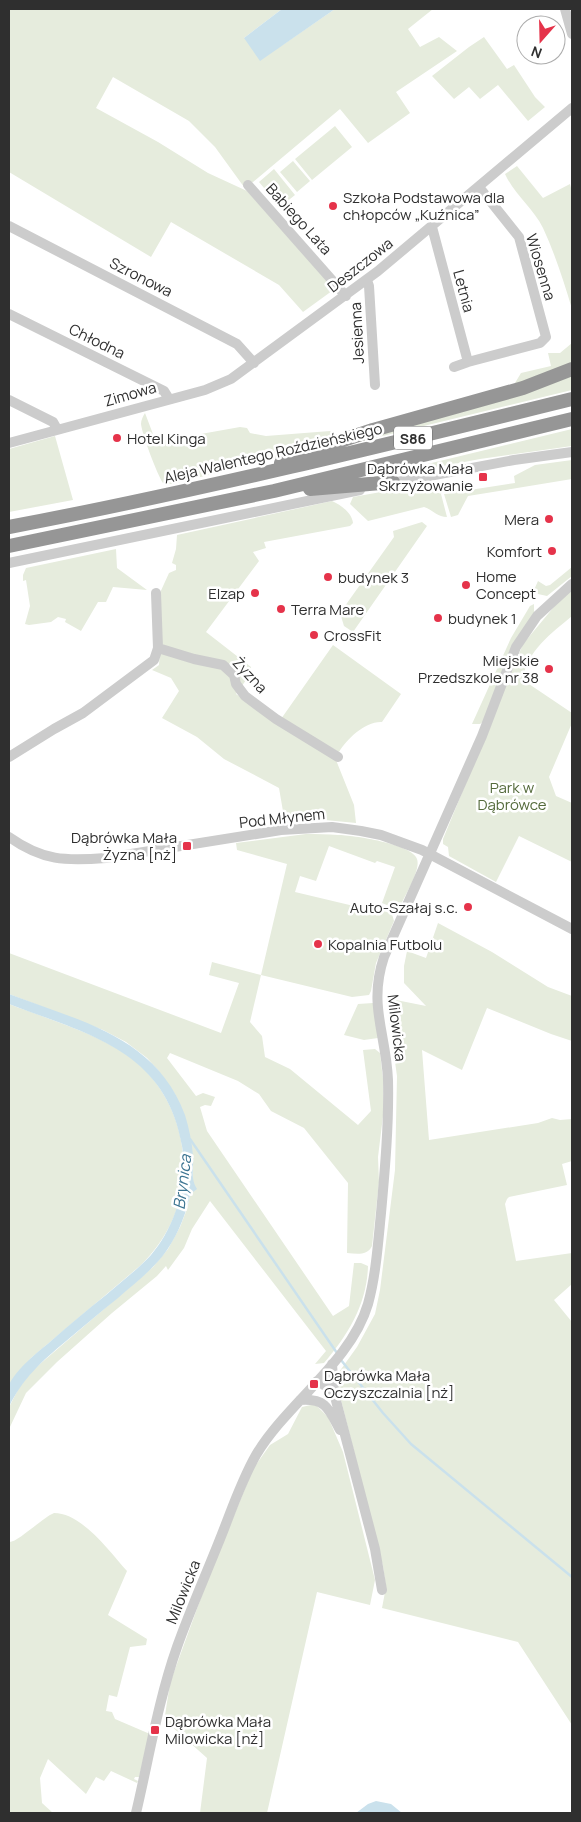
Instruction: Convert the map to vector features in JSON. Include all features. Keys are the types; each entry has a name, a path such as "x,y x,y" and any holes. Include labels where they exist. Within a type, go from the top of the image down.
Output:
{"highway":[{"path":"253,475 298,455 382,428 523,388 572,369"},
{"name":"Aleja Walentego Roździeńskiego","path":"9,527 253,475 572,399"},
{"name":"S86","path":"9,546 274,491 572,419"},
{"path":"274,491 393,482"}],"street":[{"path":"565,9 572,34"},
{"name":"Deszczowa","path":"254,363 368,280 572,108"},
{"name":"Babiego Lata","path":"248,185 346,296"},
{"name":"Wiosenna","path":"468,362 540,343 546,337 519,236 479,187"},
{"name":"Szronowa","path":"9,226 237,344 254,363"},
{"name":"Letnia","path":"432,227 468,362"},
{"name":"Jesienna","path":"368,280 375,385"},
{"name":"Chłodna","path":"9,314 164,391 169,399"},
{"path":"454,367 468,362"},
{"name":"Zimowa","path":"9,443 219,385 254,363"},
{"path":"9,400 53,422 57,429"},
{"path":"9,563 393,482 514,460 572,452"},
{"name":"Milowicka","path":"136,1813 176,1649 255,1458 268,1436 344,1350 360,1326 368,1303 376,1263 384,1189 388,1110 388,1076 376,994 384,957 482,736 516,648 537,616 572,584"},
{"path":"9,758 54,729 84,714 154,660 158,648 156,593"},
{"name":"Żyzna","path":"158,648 222,665 234,675 236,684 245,696 276,719 338,757"},
{"name":"Pod Młynem","path":"9,838 21,846 61,860 79,860 106,858 281,830 332,827 361,830 410,844 572,929"},
{"path":"332,1364 334,1393 343,1425 344,1437 375,1549 382,1590"},
{"path":"317,1380 334,1393"},
{"path":"317,1380 327,1406 344,1437"},
{"path":"300,1400 313,1400 327,1406"}],"green space":[{"path":"9,9 282,9 244,38 281,46 335,9 433,9 408,29 420,47 439,37 457,51 396,92 410,113 368,143 340,109 253,182 244,187 215,147 189,121 113,77 96,108 158,142 208,173 247,191 336,288 303,312 279,285 171,222 151,257 9,172"},
{"path":"484,37 507,69 514,65 535,97 545,107 528,121 498,85 480,99 469,87 454,99 432,76"},
{"path":"335,126 352,147 312,180 295,159"},
{"path":"293,161 310,181 297,192 280,172"},
{"path":"517,166 543,198 570,184 572,192 572,309 559,268 543,228 513,188 505,174"},
{"path":"274,169 295,195 280,207 259,182"},
{"path":"572,343 572,362 523,385 515,383 521,373 551,366 548,353 560,353"},
{"path":"572,374 572,390 358,442 358,441"},
{"path":"145,413 156,442 240,427 247,428 250,433 266,436 330,431 332,432 332,439 266,461 172,484 163,483 142,429 141,421"},
{"path":"572,429 572,446 480,459 349,483"},
{"path":"55,436 73,500 9,512 9,449"},
{"path":"572,460 572,479 468,496 458,515 451,517 444,494 515,483 514,476 535,465"},
{"path":"450,486 443,489 441,494 447,517 440,516 424,507 368,521 350,504 353,497 392,490"},
{"path":"332,501 346,510 351,516 353,523 350,526 264,542 266,548 253,552 259,561 206,632 251,667 249,676 236,694 336,760 354,805 356,823 325,820 285,823 279,788 224,759 197,737 162,718 179,691 171,678 152,670 159,665 159,595 169,573 176,570 176,565 172,563 177,535"},
{"path":"422,522 427,526 353,632 344,626 340,613 394,537 393,531"},
{"path":"116,549 117,568 147,590 113,587 106,602 98,602 81,631 65,622 66,619 58,617 51,622 25,624 30,606 26,580 23,581 26,568"},
{"path":"572,567 572,576 547,596 538,594 534,590 538,581 546,586 550,585"},
{"name":"Park w Dąbrówce","path":"572,589 572,616 548,636 535,651 529,660 523,680 572,713 572,723 549,777 556,796 572,803 572,862 519,836 496,882 449,856 448,847 443,844 443,839 523,644 558,602"},
{"path":"534,604 534,613 484,721 480,724 472,724 511,638 530,606"},
{"path":"333,645 401,694 382,722 369,724 357,732 339,752 281,719"},
{"path":"306,834 330,834 381,841 405,849 417,859 418,864 415,876 401,905 394,908 382,903 395,867 377,861 375,863 329,846 316,881 300,876 295,892 379,912 380,909 392,914 394,921 376,963 369,995 352,997 261,975 287,864 237,850 236,843"},
{"path":"438,923 492,952 548,987 572,996 572,1041 487,1008 462,1070 422,1050 429,1140 538,1123 552,1118 560,1120 572,1119 572,1161 562,1164 567,1185 509,1197 505,1204 516,1261 572,1253 572,1284 554,1300 572,1322 572,1725 518,1642 382,1608 386,1587 383,1566 338,1388 339,1372 357,1347 375,1314 380,1290 395,1170 397,1076 386,998 426,1006 404,983 404,966 407,951 426,958"},
{"path":"9,953 221,1033 239,983 209,975 212,962 261,975 250,1022 262,1036 265,1057 290,1069 358,1125 371,1111 363,1050 375,1049 380,1053 383,1079 383,1116 378,1157 379,1182 372,1246 370,1249 361,1254 347,1253 348,1183 304,1128 271,1111 259,1094 238,1081 170,1053 167,1058 196,1096 203,1093 215,1097 211,1106 205,1105 200,1107 207,1131 333,1316 349,1306 354,1263 368,1266 364,1293 355,1318 341,1341 324,1363 315,1364 326,1351 210,1201 192,1229 184,1248 168,1270 166,1266 157,1276 57,1362 26,1393 9,1429 9,1407 20,1386 33,1370 153,1267 168,1249 187,1209 193,1182 193,1159 184,1114 175,1094 158,1070 147,1058 126,1042 103,1030 9,994"},
{"path":"373,1003 378,1038 364,1040 344,1035 358,1004"},
{"path":"9,1004 70,1026 101,1040 127,1055 145,1070 160,1088 171,1108 179,1130 183,1153 183,1176 180,1199 172,1221 150,1255 141,1265 31,1358 9,1386"},
{"path":"315,1404 328,1417 343,1452 375,1580 370,1605 317,1592 267,1813 200,1813 207,1758 170,1725 164,1722 170,1683 206,1584 253,1469 270,1445 288,1434 302,1407"},
{"path":"54,1513 75,1519 85,1526 104,1544 127,1571 108,1615 147,1639 146,1645 130,1647 117,1697 109,1695 106,1711 112,1712 115,1719 150,1734 139,1777 134,1779 138,1781 137,1783 111,1771 104,1781 96,1777 86,1794 48,1759 40,1778 42,1803 53,1813 9,1813 9,1542 18,1539"}],"water":[{"path":"282,9 335,9 260,61 244,38"},
{"name":"Brynica","path":"9,994 88,1023 112,1035 135,1049 155,1067 172,1088 185,1115 192,1146 193,1173 197,1189 193,1192 191,1190 179,1229 162,1257 138,1281 41,1364 26,1379 9,1407 9,1385 22,1367 71,1323 135,1271 160,1244 178,1204 183,1175 183,1160 182,1146 173,1114 159,1088 141,1067 119,1050 94,1037 9,1004"},
{"path":"376,1801 391,1804 402,1813 356,1813 368,1804"}],"waterway":[{"name":"Brynica","path":"190,1139 337,1353"},
{"path":"341,1360 383,1413 411,1444 572,1577"}],"place":[{"name":"Szkoła Podstawowa dla chłopców „Kuźnica”","path":"333,206"},
{"name":"Hotel Kinga","path":"117,438"},
{"name":"Dąbrówka Mała Skrzyżowanie","path":"483,477"},
{"name":"Mera","path":"549,519"},
{"name":"Komfort","path":"552,551"},
{"name":"budynek 3","path":"328,577"},
{"name":"Home Concept","path":"466,585"},
{"name":"Elzap","path":"255,593"},
{"name":"Terra Mare","path":"281,609"},
{"name":"budynek 1","path":"438,618"},
{"name":"CrossFit","path":"314,635"},
{"name":"Miejskie Przedszkole nr 38","path":"549,669"},
{"name":"Dąbrówka Mała Żyzna [nż]","path":"187,846"},
{"name":"Auto-Szałaj s.c.","path":"468,907"},
{"name":"Kopalnia Futbolu","path":"318,944"},
{"name":"Dąbrówka Mała Oczyszczalnia [nż]","path":"314,1384"},
{"name":"Dąbrówka Mała Milowicka [nż]","path":"155,1730"}]}
